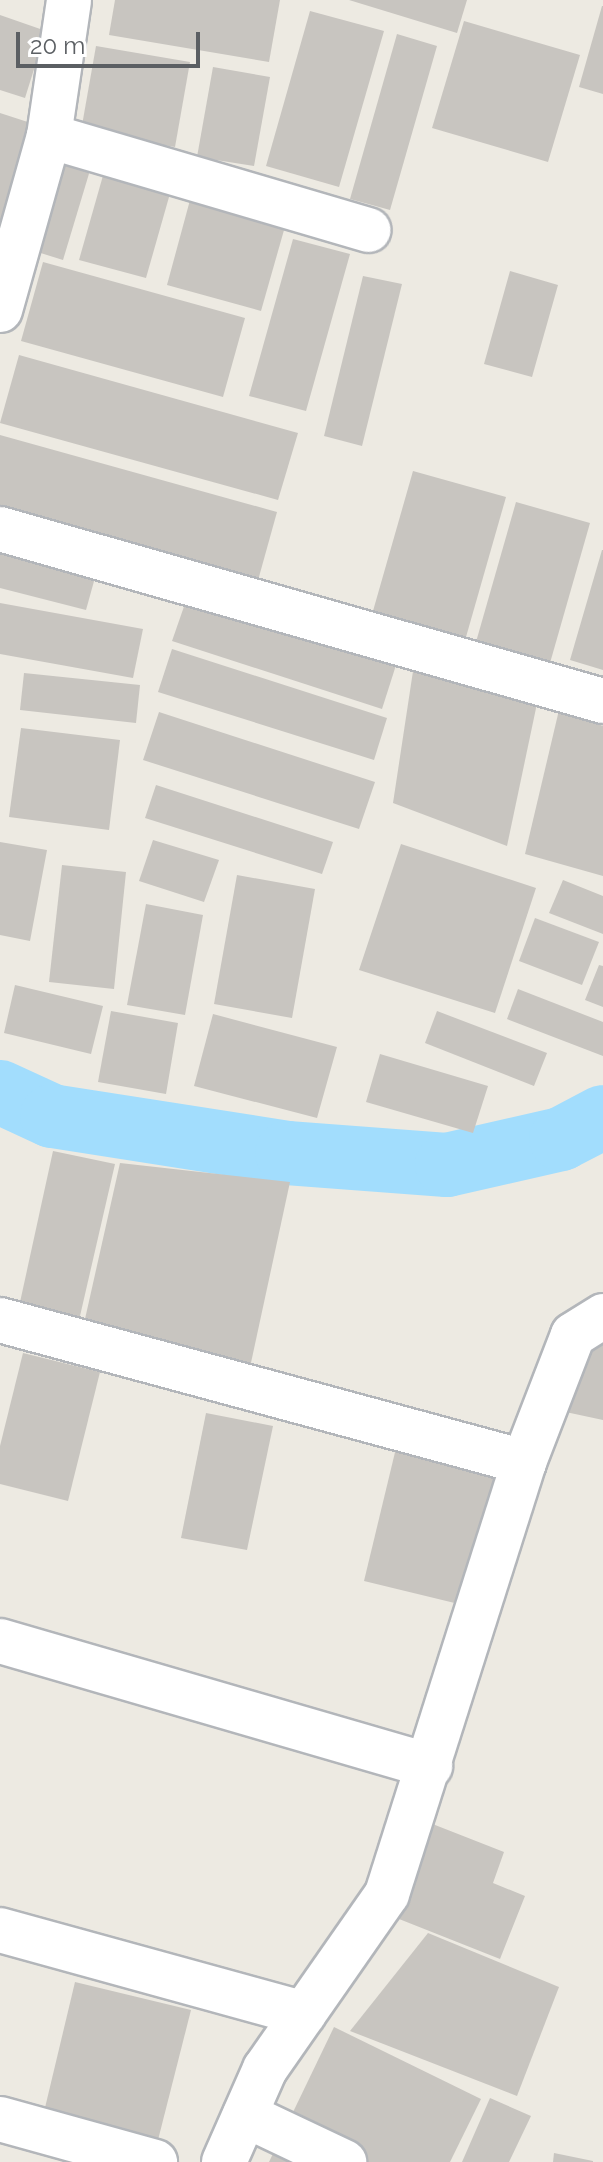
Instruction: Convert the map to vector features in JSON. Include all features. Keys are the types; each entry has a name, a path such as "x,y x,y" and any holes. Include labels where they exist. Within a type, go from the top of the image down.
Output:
{"street":[{"path":"0,310 49,136 69,0"},
{"path":"49,136 368,230"},
{"path":"0,529 603,701"},
{"path":"224,2162 265,2069 387,1894 524,1462 573,1335 603,1316"},
{"path":"0,1320 524,1462"},
{"path":"0,1641 430,1766"},
{"path":"0,1930 304,2014"},
{"path":"245,2115 344,2162"},
{"path":"0,2119 155,2162"}],"building":[{"path":"115,0 280,0 269,62 109,35"},
{"path":"349,0 467,0 457,33"},
{"path":"603,6 603,94 579,87"},
{"path":"310,11 384,31 339,187 266,166"},
{"path":"0,15 46,31 25,98 0,90"},
{"path":"464,21 580,55 548,162 432,128"},
{"path":"397,34 437,46 390,210 350,199"},
{"path":"96,46 190,62 175,147 81,131"},
{"path":"213,67 270,77 254,166 197,157"},
{"path":"0,113 37,125 0,230"},
{"path":"57,158 91,167 63,260 31,250"},
{"path":"104,172 171,190 146,278 79,260"},
{"path":"193,189 288,216 261,311 167,285"},
{"path":"293,239 350,254 306,411 249,396"},
{"path":"43,262 245,318 223,397 21,341"},
{"path":"510,271 558,285 532,377 484,364"},
{"path":"363,276 402,284 362,446 324,436"},
{"path":"19,355 298,433 278,500 0,423"},
{"path":"0,435 277,512 257,584 0,513"},
{"path":"413,471 506,497 466,637 373,611"},
{"path":"516,502 590,523 550,663 476,642"},
{"path":"603,550 603,670 570,660"},
{"path":"0,551 96,574 86,610 0,588"},
{"path":"188,595 397,662 382,709 172,641"},
{"path":"0,603 143,629 133,678 0,654"},
{"path":"172,649 387,718 374,760 158,692"},
{"path":"415,658 539,694 507,846 393,803"},
{"path":"24,673 140,685 136,723 20,710"},
{"path":"559,710 603,726 603,876 525,854"},
{"path":"159,712 375,782 359,829 143,760"},
{"path":"21,728 120,740 109,830 9,817"},
{"path":"156,785 333,842 322,874 145,818"},
{"path":"153,840 219,860 204,902 139,881"},
{"path":"0,842 47,850 30,941 0,935"},
{"path":"401,844 536,888 495,1013 359,970"},
{"path":"62,865 126,872 114,989 49,982"},
{"path":"237,875 315,889 292,1018 214,1004"},
{"path":"563,880 603,896 603,934 549,913"},
{"path":"146,904 203,915 185,1015 127,1005"},
{"path":"535,918 599,942 582,985 519,961"},
{"path":"599,965 603,966 603,1007 585,1000"},
{"path":"15,985 103,1006 91,1054 4,1033"},
{"path":"518,989 603,1022 603,1056 507,1019"},
{"path":"111,1011 178,1023 166,1094 98,1082"},
{"path":"437,1011 547,1053 534,1086 425,1043"},
{"path":"213,1014 337,1047 317,1118 194,1086"},
{"path":"380,1054 488,1086 473,1133 366,1102"},
{"path":"53,1151 115,1164 77,1329 17,1316"},
{"path":"120,1163 290,1182 249,1372 83,1328"},
{"path":"578,1337 603,1343 603,1420 561,1411"},
{"path":"23,1353 100,1372 68,1501 0,1484 0,1446"},
{"path":"206,1413 273,1426 247,1550 181,1538"},
{"path":"397,1444 500,1468 467,1606 364,1581"},
{"path":"430,1823 504,1852 493,1883 525,1896 500,1959 394,1917"},
{"path":"428,1933 559,1987 517,2096 350,2031"},
{"path":"75,1982 191,2010 158,2140 44,2112"},
{"path":"334,2027 481,2099 450,2162 269,2162"},
{"path":"490,2098 531,2116 509,2162 462,2162"},
{"path":"554,2153 593,2161 593,2162 553,2162"}],"waterway":[{"path":"0,1092 52,1116 287,1153 447,1165 561,1139 603,1117"}]}
